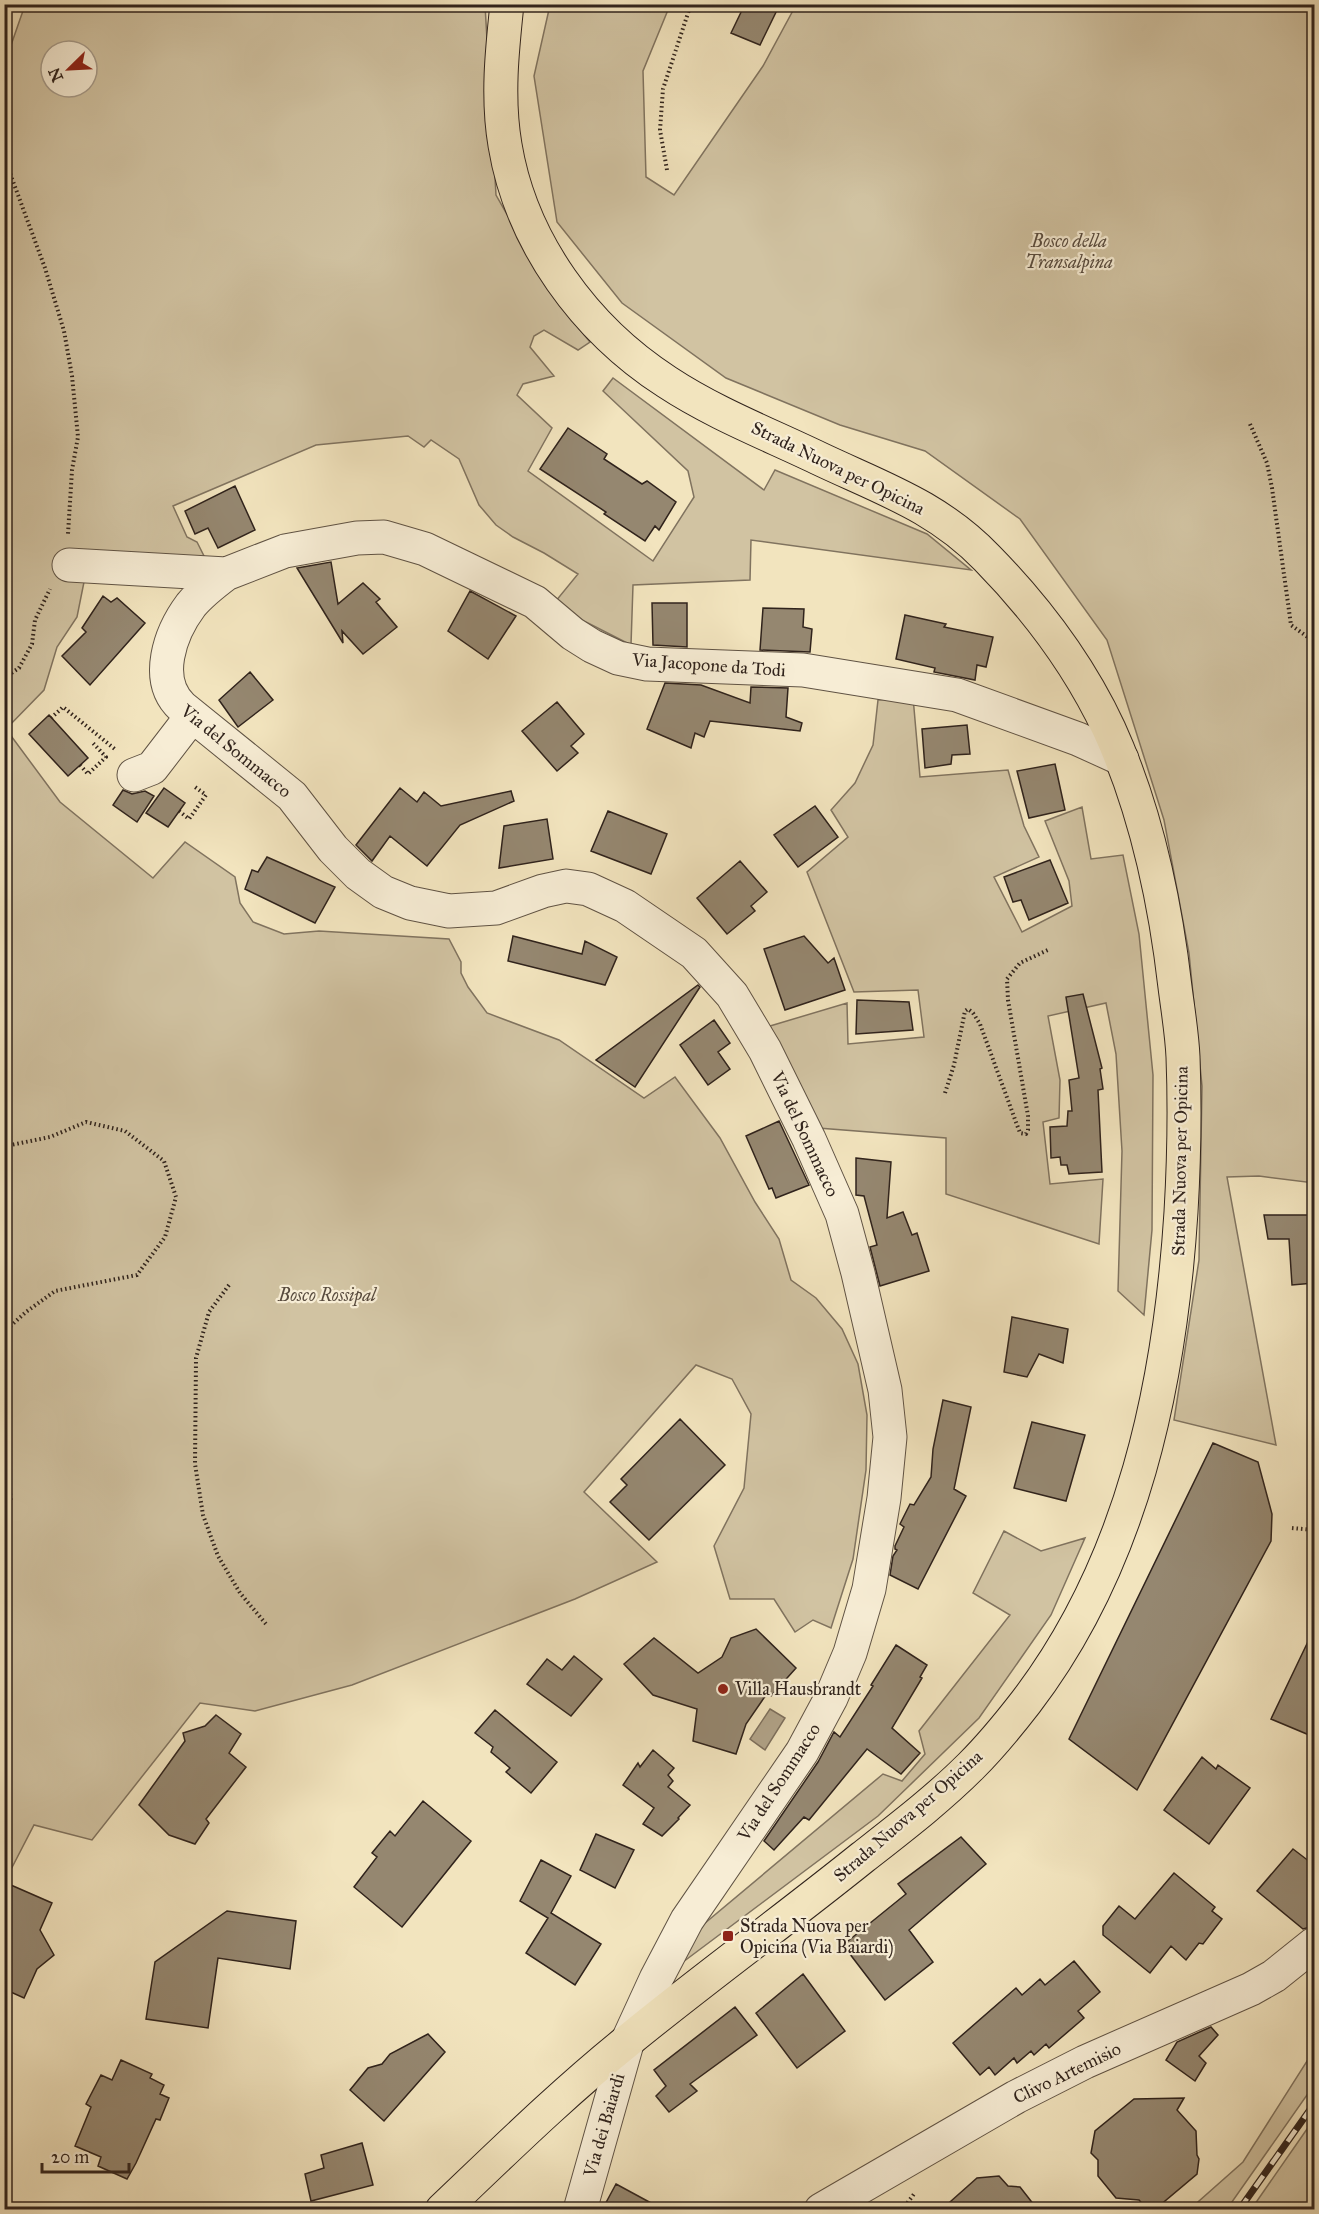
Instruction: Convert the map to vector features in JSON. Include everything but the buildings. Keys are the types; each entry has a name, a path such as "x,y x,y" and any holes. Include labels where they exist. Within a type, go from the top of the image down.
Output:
{"main road":[{"name":"Strada Nuova per Opicina","path":"442,2210 554,2103 628,2040 832,1882 907,1822 970,1767 1001,1732 1054,1662 1075,1630 1092,1596 1116,1538 1148,1443 1164,1371 1177,1273 1184,1164 1183,1055 1170,948 1159,887 1144,826 1122,759 1085,684 1026,601 982,552 945,522 909,499 718,410 665,381 618,344 584,310 553,270 530,228 515,186 504,143 500,80 507,4"}],"street":[{"name":"Via Jacopone da Todi","path":"69,565 226,574 285,551 357,538 384,537 425,549 535,602 592,646 618,658 646,664 812,671 957,694 1078,739 1122,759"},
{"name":"Via del Sommacco","path":"226,574 209,587 191,606 169,649 166,669 168,685 175,700 292,796 333,849 358,873 383,892 410,903 449,911 496,908 543,891 566,886 588,889 625,906 694,953 732,995 765,1050 809,1139 842,1214 885,1390 890,1437 884,1498 869,1589 850,1653 831,1698 802,1752 687,1920 628,2040"},
{"path":"126,764 152,768 192,716"},
{"name":"Clivo Artemisio","path":"821,2210 1016,2097 1085,2062 1190,2018 1251,1989 1274,1976 1314,1944"},
{"name":"Via dei Baiardi","path":"580,2210 628,2040"}],"path":[{"path":"667,170 660,130 663,89 691,4"},
{"path":"4,157 45,268 64,332 72,376 78,437 72,470 68,539 69,565 48,592 35,620 32,644 19,668 4,678"},
{"path":"1250,424 1267,463 1291,625 1309,638 1314,645"},
{"path":"51,718 63,707 126,764"},
{"path":"80,765 88,774 106,757 92,742"},
{"path":"179,811 189,819 206,795 195,787"},
{"path":"945,1093 954,1065 965,1011 968,1009 973,1012 980,1024 1020,1133 1026,1134 1028,1116 1008,1000 1007,978 1020,963 1050,949"},
{"path":"4,1144 12,1145 50,1137 86,1122 125,1131 164,1161 176,1197 165,1237 137,1275 55,1291 26,1312 4,1332"},
{"path":"229,1285 209,1312 196,1358 195,1464 203,1515 218,1556 240,1593 266,1624"},
{"path":"4,1472 11,1497 4,1527"},
{"path":"1292,1528 1314,1530"},
{"path":"1307,2210 1314,2189"}],"green space":[{"name":"Bosco Rossipal","path":"25,5 485,5 496,195 553,296 590,342 578,350 544,330 534,336 530,347 554,376 523,384 517,395 552,428 528,471 653,561 694,497 688,471 603,391 613,378 764,490 775,470 927,534 971,570 751,540 750,580 633,585 631,645 582,620 555,602 578,574 496,525 479,505 459,459 431,440 424,447 408,436 316,445 173,506 187,537 197,542 208,564 89,557 77,617 57,647 44,690 6,729 60,802 153,878 185,842 235,877 240,903 253,922 284,934 319,931 449,939 461,962 461,973 468,987 487,1013 559,1040 644,1098 675,1077 720,1138 755,1202 779,1239 791,1280 816,1298 842,1329 858,1364 867,1415 866,1470 853,1559 831,1628 813,1620 795,1632 774,1599 730,1599 714,1546 744,1488 751,1414 732,1379 696,1365 584,1492 657,1562 575,1599 352,1685 255,1711 200,1703 92,1840 34,1825 5,1881 5,54 10,48"},
{"name":"Bosco della Transalpina","path":"550,5 670,5 643,71 646,177 674,195 763,66 796,5 1314,5 1314,1183 1259,1176 1227,1177 1276,1445 1174,1420 1199,1260 1202,1086 1189,953 1164,820 1107,640 1020,519 925,451 840,425 726,378 622,303 557,222 534,76"},
{"path":"913,697 920,777 1008,770 1024,826 1039,857 994,877 1022,932 1072,906 1069,881 1045,821 1082,807 1091,859 1123,855 1139,934 1153,1075 1152,1230 1144,1315 1118,1291 1122,1151 1116,1054 1106,1003 1048,1016 1060,1080 1059,1118 1043,1122 1050,1184 1103,1179 1099,1244 946,1194 946,1138 818,1128 770,1026 847,1003 848,1044 924,1037 918,990 854,992 807,872 848,837 831,810 855,783 873,745 878,700"},
{"path":"1004,1531 1041,1551 1085,1538 1051,1615 979,1718 878,1816 667,1974 686,1939 883,1774 902,1781 925,1754 919,1731 1010,1615 973,1593"},
{"path":"1314,2050 1314,2085 1227,2209 1190,2209 1243,2162"},
{"path":"1314,2119 1314,2209 1251,2209 1257,2201"}],"shaded area":[{"path":"770,1709 785,1718 765,1750 750,1739"}],"railway":[{"path":"1239,2210 1314,2104"}],"place":[{"name":"Villa Hausbrandt","path":"723,1689"},
{"name":"Strada Nuova per Opicina (Via Baiardi)","path":"728,1936"}]}
